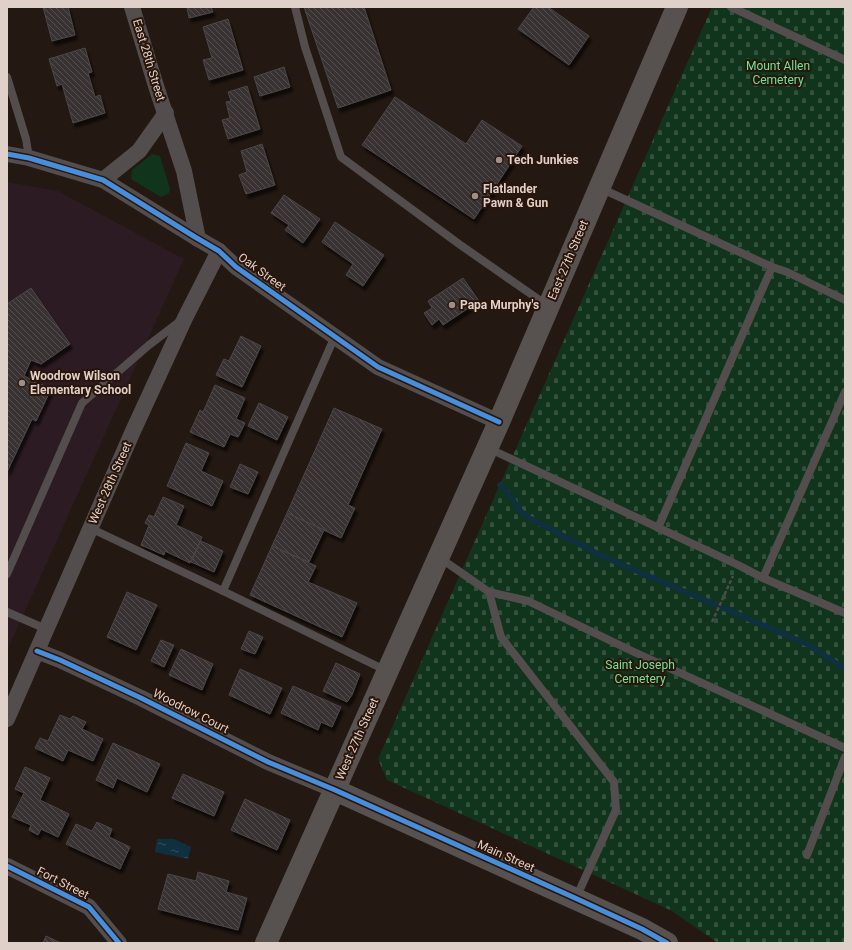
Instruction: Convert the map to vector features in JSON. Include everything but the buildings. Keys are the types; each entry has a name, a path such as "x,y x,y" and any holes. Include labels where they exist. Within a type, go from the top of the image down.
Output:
{"main road":[{"name":"East 27th Street","path":"438,556 499,422 677,7"},
{"name":"West 27th Street","path":"266,943 438,556"},
{"name":"Main Street","path":"335,790 575,898 642,929 667,943"}],"street":[{"name":"East 28th Street","path":"132,7 184,171 198,239"},
{"path":"103,180 139,151 166,113"},
{"name":"Oak Street","path":"7,154 29,158 103,180 219,251 236,267 378,367 499,422"},
{"name":"West 28th Street","path":"7,719 90,528 185,318 219,251"},
{"name":"Woodrow Court","path":"37,651 60,660 141,698 268,762 335,790"},
{"name":"Fort Street","path":"7,866 88,907 119,943"}],"lane":[{"path":"295,7 305,47 341,157 459,244 549,306"},
{"path":"731,7 845,60"},
{"path":"7,76 26,139 29,158"},
{"path":"600,187 845,300"},
{"path":"658,528 772,266"},
{"path":"7,574 82,403 149,345 185,318"},
{"path":"223,591 335,336"},
{"path":"763,578 845,392"},
{"path":"487,447 763,578 845,613"},
{"path":"90,528 388,671"},
{"path":"438,556 489,592 528,601 634,652 845,748"},
{"path":"489,592 501,637 614,782 616,810 575,898"},
{"path":"7,612 46,629"},
{"path":"807,855 845,757"}],"path":[{"path":"712,622 738,565"}],"shaded area":[{"path":"7,182 58,191 184,259 7,651"}],"green space":[{"name":"Saint Joseph Cemetery","path":"712,7 845,7 845,943 718,943 672,911 387,780 378,759"},
{"path":"152,154 160,156 170,189 169,193 161,197 131,179 132,170"}],"water":[{"path":"157,839 174,839 191,847 188,859 155,852"}],"waterway":[{"path":"500,485 512,498 519,510 529,518 604,557 807,644 845,669"}],"cycle path":[{"path":"7,154 29,158 103,180 219,251 236,267 378,367 499,422"},
{"path":"37,651 60,660 141,698 268,762 335,790 575,898 642,929 667,943"},
{"path":"7,866 89,907 119,943"}],"place":[{"name":"Tech Junkies","path":"499,160"},
{"name":"Flatlander Pawn & Gun","path":"475,196"},
{"name":"Papa Murphy's","path":"452,305"},
{"name":"Woodrow Wilson Elementary School","path":"22,383"}],"park label":[{"name":"Mount Allen Cemetery","path":"778,73"}]}
